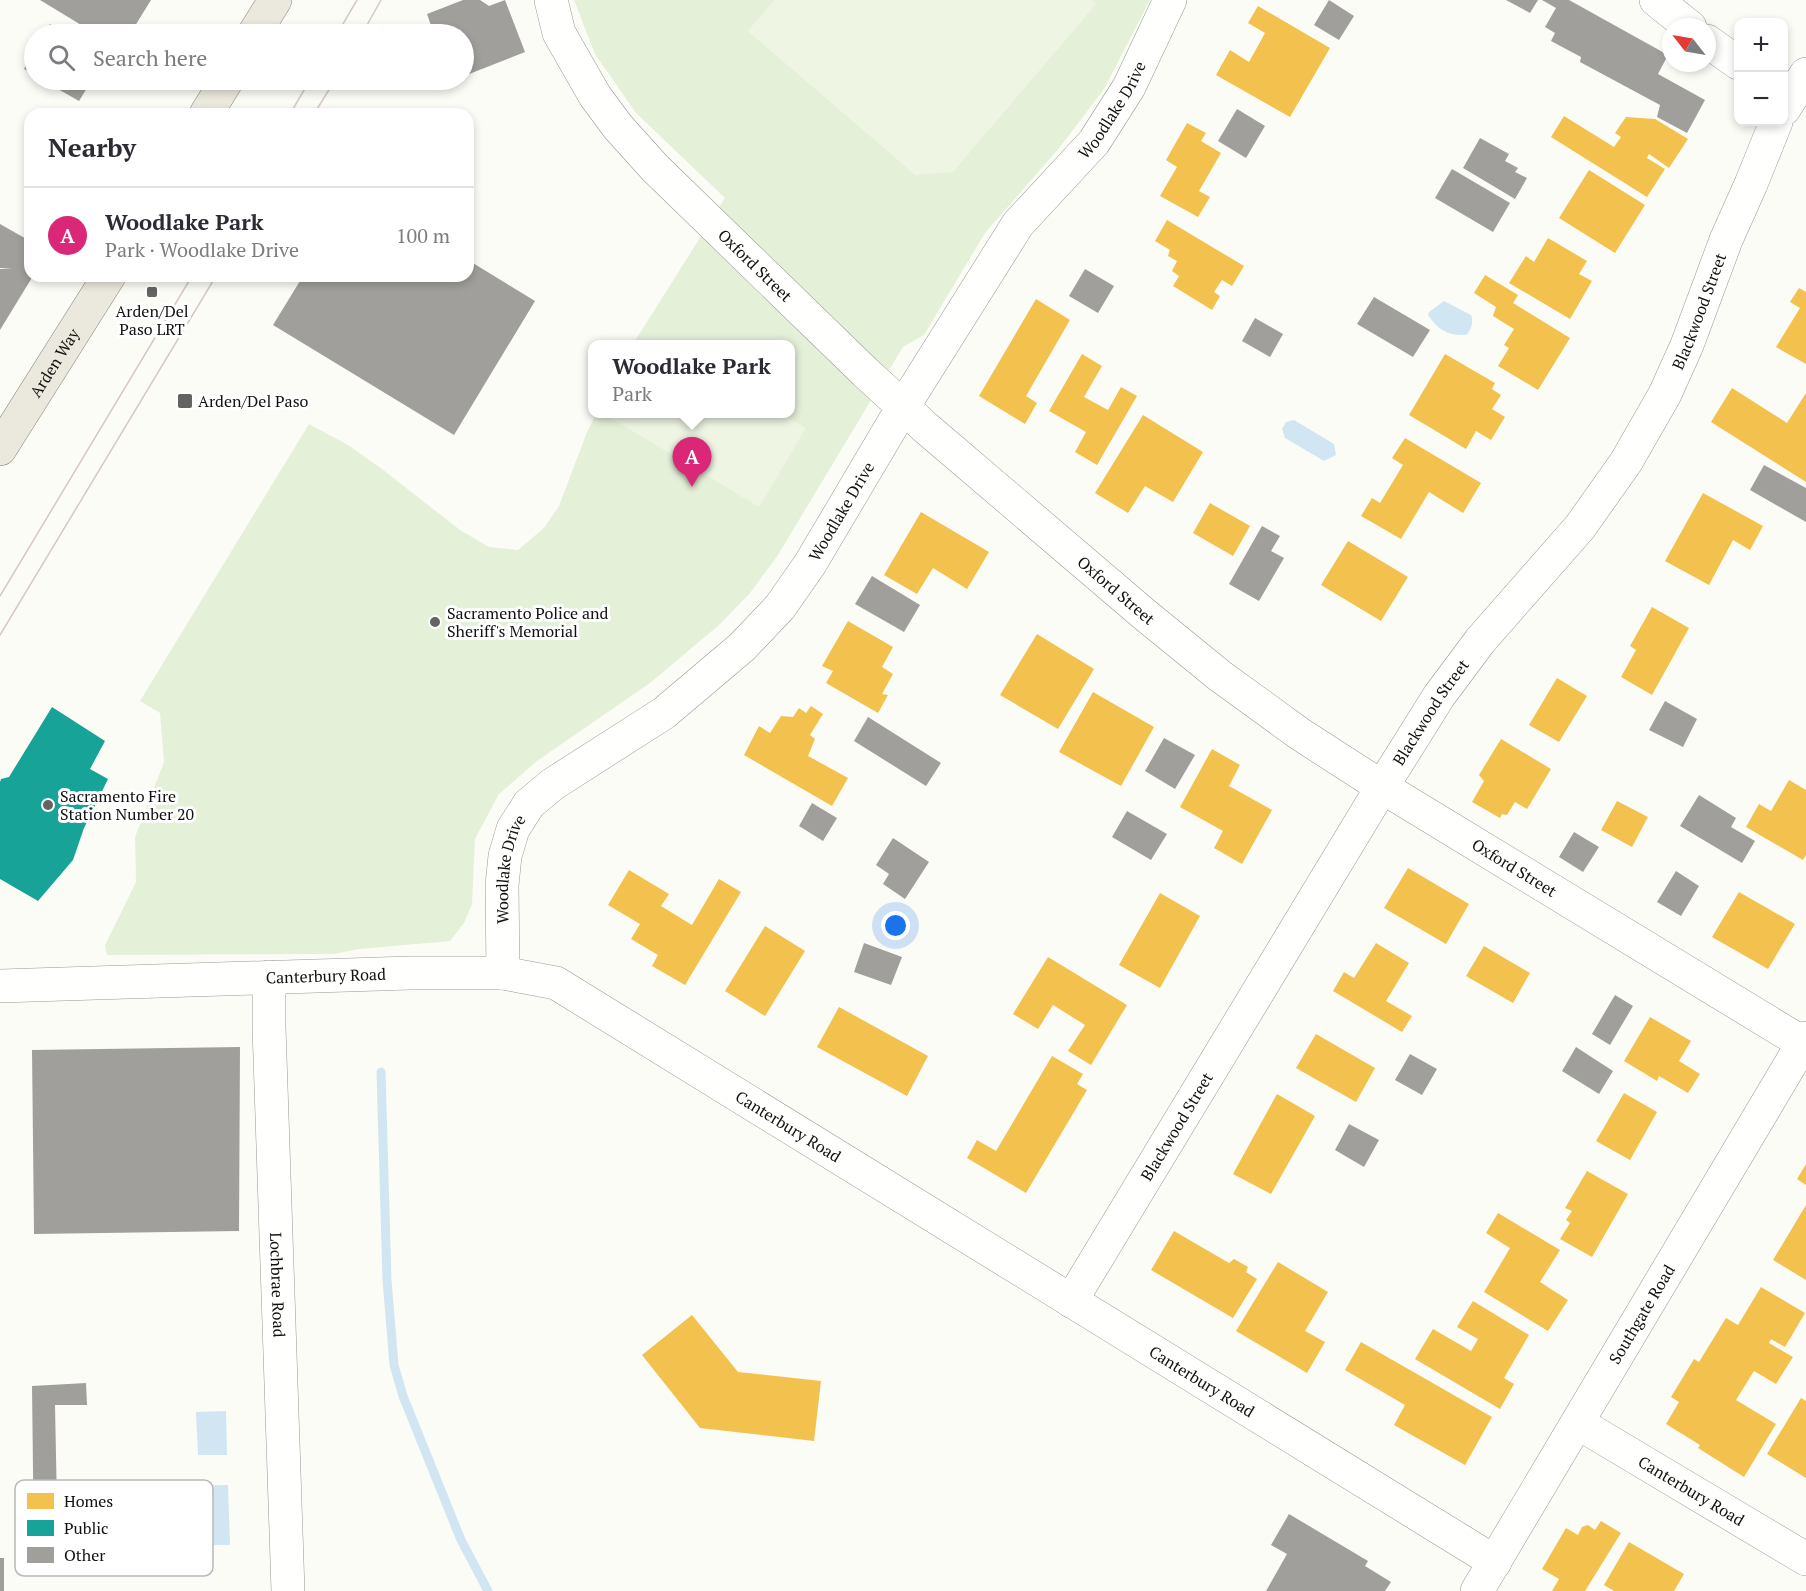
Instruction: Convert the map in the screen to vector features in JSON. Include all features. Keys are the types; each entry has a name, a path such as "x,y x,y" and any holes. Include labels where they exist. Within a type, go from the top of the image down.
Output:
{"main road":[{"path":"260,24 275,0"},
{"path":"210,108 221,90"},
{"name":"Arden Way","path":"0,449 105,282"}],"street":[{"name":"Oxford Street","path":"551,0 559,33 595,96 618,127 655,168 903,407 1144,614 1220,676 1300,734 1382,787 1805,1042"},
{"name":"Woodlake Drive","path":"504,974 502,885 505,856 513,829 529,804 553,784 664,713 742,647 780,607 810,564 903,407 1018,224 1094,142 1128,87 1170,0"},
{"path":"1656,0 1679,18"},
{"path":"1716,47 1734,60"},
{"name":"Blackwood Street","path":"1071,1301 1439,696 1480,641 1580,527 1626,462 1665,393 1687,345 1726,240 1791,99"},
{"name":"Canterbury Road","path":"9,986 410,973 504,974 556,983 1495,1562"},
{"name":"Lochbrae Road","path":"269,977 288,1591"},
{"name":"Southgate Road","path":"1477,1591 1805,1042"},
{"name":"Canterbury Road","path":"1578,1423 1806,1559"}],"green space":[{"path":"574,0 1150,0 1104,89 1060,147 985,233 924,335 903,347 778,555 750,593 719,625 650,683 537,761 499,794 475,839 472,904 464,923 450,941 360,949 334,954 107,955 105,945 136,882 135,837 164,762 160,713 140,701 309,424 348,445 460,530 489,547 518,550 544,528 559,506 594,418 795,418 795,340 636,340 725,198 636,113 595,54"},
{"path":"774,0 1091,0 1096,4 953,172 915,175 748,31"},
{"path":"611,418 788,418 806,428 759,507"}],"water":[{"path":"1444,301 1471,315 1471,326 1466,335 1444,331 1428,315"},
{"path":"1294,420 1334,444 1336,455 1324,461 1285,438 1282,429 1286,422"},
{"path":"226,1411 227,1455 198,1455 196,1412"},
{"path":"213,1485 228,1485 230,1545 213,1545"}],"building: Homes":[{"path":"1258,6 1330,48 1290,117 1216,75 1230,50 1249,62 1265,33 1248,23"},
{"path":"1564,116 1614,147 1621,137 1615,133 1626,117 1655,119 1688,139 1669,168 1649,154 1647,158 1665,169 1647,197 1551,137"},
{"path":"1187,123 1206,133 1201,141 1221,153 1199,191 1210,197 1198,217 1160,196 1177,167 1166,160"},
{"path":"1589,170 1645,205 1615,253 1559,218"},
{"path":"1167,220 1244,266 1232,286 1222,280 1214,292 1220,296 1212,310 1173,286 1179,276 1172,271 1177,261 1168,256 1170,250 1155,241"},
{"path":"1548,238 1587,261 1579,274 1592,281 1570,319 1509,283 1526,256 1534,262"},
{"path":"1485,275 1518,295 1513,303 1570,338 1538,390 1498,366 1509,348 1504,345 1514,329 1493,316 1496,307 1474,293"},
{"path":"1799,288 1806,292 1806,364 1776,347 1800,308 1790,302"},
{"path":"1036,299 1070,320 1026,396 1037,403 1025,424 979,396"},
{"path":"1082,354 1102,366 1084,397 1108,410 1121,387 1137,396 1097,465 1075,452 1086,432 1049,411"},
{"path":"1445,354 1495,383 1492,389 1501,395 1492,409 1505,417 1491,440 1476,431 1466,449 1409,415"},
{"path":"1732,388 1787,423 1806,393 1806,482 1711,422"},
{"path":"1143,415 1203,452 1173,502 1145,486 1128,513 1095,493"},
{"path":"1405,438 1481,483 1463,513 1429,492 1401,539 1361,516 1372,498 1380,503 1403,465 1392,458"},
{"path":"1703,493 1763,526 1750,550 1733,540 1709,585 1665,561"},
{"path":"1210,503 1250,526 1233,556 1193,533"},
{"path":"921,512 989,552 967,589 933,568 917,594 884,575"},
{"path":"1348,541 1408,577 1381,621 1321,585"},
{"path":"1652,607 1689,628 1652,695 1621,677 1636,650 1630,646"},
{"path":"848,621 893,647 882,667 893,674 882,694 888,695 878,713 826,683 833,671 822,666"},
{"path":"1037,634 1094,669 1058,729 1000,695"},
{"path":"1557,678 1587,696 1559,742 1529,725"},
{"path":"1093,692 1154,727 1121,786 1059,752"},
{"path":"811,706 823,714 810,735 815,739 808,756 848,778 832,806 744,755 759,726 770,733 781,716 793,717 799,708 806,713"},
{"path":"1501,739 1551,769 1527,809 1515,802 1507,815 1502,814 1500,818 1472,802 1484,781 1479,775"},
{"path":"1212,749 1240,765 1229,786 1272,810 1242,864 1214,848 1223,831 1180,807"},
{"path":"1789,780 1806,790 1806,855 1803,860 1746,827 1759,804 1771,811"},
{"path":"1617,801 1648,817 1632,847 1601,830"},
{"path":"1408,868 1469,904 1446,944 1384,908"},
{"path":"629,870 669,894 661,906 692,925 719,879 741,892 685,985 652,966 658,955 631,939 640,924 608,905"},
{"path":"1739,892 1795,924 1768,969 1712,937"},
{"path":"1160,893 1200,916 1160,988 1119,965"},
{"path":"765,926 805,951 765,1016 725,991"},
{"path":"1376,943 1409,963 1386,1001 1412,1016 1402,1032 1333,991 1344,972 1354,978"},
{"path":"1484,946 1530,973 1513,1003 1466,976"},
{"path":"1048,957 1127,1005 1091,1065 1068,1051 1085,1025 1053,1005 1038,1029 1013,1014"},
{"path":"839,1007 928,1056 907,1096 817,1047"},
{"path":"1650,1017 1691,1041 1679,1061 1700,1074 1688,1093 1659,1076 1657,1081 1624,1061"},
{"path":"1316,1034 1375,1068 1356,1102 1296,1068"},
{"path":"1052,1056 1083,1074 1077,1084 1087,1090 1026,1193 967,1158 977,1140 996,1151"},
{"path":"1624,1093 1657,1112 1630,1160 1596,1141"},
{"path":"1277,1094 1315,1116 1271,1194 1233,1174"},
{"path":"1806,1164 1806,1185 1797,1179"},
{"path":"1587,1171 1628,1194 1592,1257 1560,1239 1570,1223 1566,1220 1572,1211 1565,1208"},
{"path":"1806,1205 1806,1280 1773,1260"},
{"path":"1498,1213 1560,1250 1540,1282 1568,1300 1548,1331 1484,1292 1510,1248 1486,1233"},
{"path":"1174,1231 1229,1263 1234,1259 1248,1267 1246,1272 1257,1279 1233,1318 1151,1270"},
{"path":"1278,1262 1328,1292 1305,1331 1325,1342 1307,1373 1236,1331"},
{"path":"1761,1287 1805,1313 1785,1347 1771,1339 1769,1343 1793,1357 1776,1384 1754,1371 1736,1400 1776,1424 1744,1477 1698,1448 1700,1445 1666,1424 1679,1402 1671,1397 1694,1359 1699,1362 1726,1318 1738,1325"},
{"path":"1473,1301 1529,1335 1504,1378 1514,1384 1500,1409 1415,1359 1433,1329 1471,1351 1478,1339 1457,1327"},
{"path":"692,1315 738,1372 821,1381 814,1441 700,1428 642,1355"},
{"path":"1361,1342 1492,1417 1465,1465 1394,1425 1405,1405 1345,1370"},
{"path":"1801,1398 1806,1401 1806,1478 1767,1454"},
{"path":"1601,1521 1621,1533 1585,1591 1552,1591 1559,1579 1542,1569 1566,1528 1578,1535 1582,1527 1588,1525 1595,1530"},
{"path":"1629,1542 1684,1574 1674,1591 1614,1591 1604,1585"}],"building: Public":[{"name":"Sacramento Fire Station Number 20","path":"52,707 105,741 90,769 108,779 84,828 73,860 38,901 0,879 0,782 1,779 9,777"}],"building: Other":[{"path":"40,0 151,0 136,24 80,24"},
{"path":"463,0 480,0 489,6 505,0 525,52 474,72 474,24 430,24 427,14"},
{"path":"1329,0 1354,16 1339,40 1314,25"},
{"path":"1506,0 1538,0 1530,13"},
{"path":"1542,0 1569,0 1662,52 1662,66 1658,74 1705,100 1687,133 1657,117 1660,105 1580,62 1581,57 1551,41 1555,33 1545,27 1556,8"},
{"path":"60,90 86,90 79,101"},
{"path":"1237,109 1265,126 1246,158 1218,141"},
{"path":"1480,138 1509,154 1505,161 1518,168 1515,172 1527,178 1515,199 1463,168"},
{"path":"1452,169 1510,203 1493,232 1435,198"},
{"path":"0,224 24,238 24,282 29,282 0,330 0,269 13,268 0,268"},
{"path":"474,264 535,301 454,435 273,325 299,282 474,282"},
{"path":"1085,269 1114,286 1098,313 1069,296"},
{"path":"1374,297 1430,330 1413,357 1357,324"},
{"path":"1255,318 1283,334 1270,357 1242,341"},
{"path":"1764,465 1806,488 1806,522 1750,490"},
{"path":"1262,526 1280,536 1271,551 1284,558 1259,601 1229,584"},
{"path":"872,576 920,605 904,632 855,604"},
{"path":"1665,701 1697,719 1683,747 1649,730"},
{"path":"868,717 941,763 926,786 854,741"},
{"path":"1164,738 1195,755 1175,789 1145,771"},
{"path":"1699,795 1736,818 1731,827 1755,841 1742,863 1680,826"},
{"path":"812,803 837,818 823,841 799,826"},
{"path":"1127,811 1167,834 1151,860 1112,837"},
{"path":"1574,832 1599,847 1583,872 1559,857"},
{"path":"893,838 929,862 905,899 883,884 889,874 876,865"},
{"path":"1676,871 1699,886 1681,916 1657,902"},
{"path":"864,943 902,957 891,985 854,972"},
{"path":"1615,995 1633,1006 1610,1045 1592,1034"},
{"path":"240,1047 239,1231 34,1234 32,1050"},
{"path":"1576,1047 1613,1071 1599,1094 1562,1071"},
{"path":"1410,1054 1437,1069 1422,1095 1395,1080"},
{"path":"1349,1124 1379,1140 1364,1167 1335,1150"},
{"path":"86,1383 87,1405 55,1405 56,1480 33,1480 32,1386"},
{"path":"1289,1514 1368,1561 1365,1566 1391,1582 1385,1591 1266,1591 1287,1554 1271,1545"},
{"path":"0,1558 4,1558 4,1591 0,1591"}],"waterway":[{"path":"381,1072 387,1280 394,1365 403,1396 461,1540 488,1591"}],"tram line":[{"path":"343,24 357,0"},
{"path":"368,24 381,0"},
{"path":"294,108 304,90"},
{"path":"318,108 329,90"},
{"path":"0,596 188,282"},
{"path":"0,635 212,282"}],"place":[{"name":"Arden/Del Paso LRT","path":"152,292"},
{"name":"Arden/Del Paso","path":"185,401"},
{"name":"Woodlake Park","path":"692,487"},
{"name":"Sacramento Police and Sheriff's Memorial","path":"435,622"},
{"name":"Sacramento Fire Station Number 20","path":"48,805"}]}
